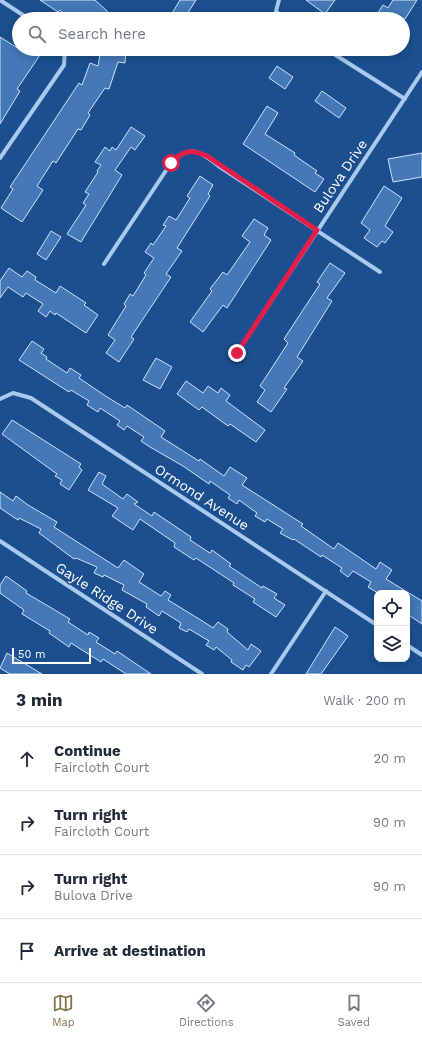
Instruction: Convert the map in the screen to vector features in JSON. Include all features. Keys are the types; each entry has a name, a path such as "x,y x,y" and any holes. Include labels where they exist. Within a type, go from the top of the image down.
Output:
{"street":[{"path":"0,0 18,12"},
{"path":"278,12 276,10 279,0"},
{"path":"0,158 64,65 65,56"},
{"path":"337,56 404,99"},
{"name":"Bulova Drive","path":"237,353 422,72"},
{"path":"104,264 171,163 185,151 196,151 207,156 380,272"},
{"name":"Ormond Avenue","path":"0,399 13,393 32,398 374,623"},
{"name":"Gayle Ridge Drive","path":"0,541 202,674"},
{"path":"271,674 326,591"},
{"path":"410,647 422,655"}],"building":[{"path":"40,0 95,0 108,12 62,12 60,10 58,12"},
{"path":"180,0 196,0 188,12 173,12"},
{"path":"306,0 335,0 326,12 322,12"},
{"path":"393,0 417,0 409,12 378,12 383,5 388,8"},
{"path":"0,37 12,45 12,56 39,56 17,89 20,91 0,124"},
{"path":"100,56 126,56 125,63 118,62 109,89 105,88 88,113 90,115 81,130 78,129 56,163 53,161 37,186 43,190 22,222 1,208 13,189 10,187 79,83 82,85 90,63 98,66"},
{"path":"277,66 293,77 285,89 269,78"},
{"path":"322,91 346,108 339,118 315,101"},
{"path":"267,106 278,113 265,134 295,153 294,155 317,171 315,173 324,179 315,192 243,144"},
{"path":"131,127 145,136 135,150 131,147 115,170 122,175 81,242 67,234 86,205 83,203 89,194 85,192 101,165 95,162 105,147 110,151 112,147 116,150"},
{"path":"422,153 422,177 393,182 388,159"},
{"path":"200,176 213,185 208,194 210,196 177,248 182,251 166,274 171,277 131,337 134,339 119,362 106,353 115,340 108,335 126,306 124,304 130,294 133,296 146,275 144,273 154,258 145,252 151,243 153,245 166,226 163,225 169,216 176,220 190,198 187,196"},
{"path":"384,186 402,198 385,226 393,232 385,243 382,241 377,247 364,238 370,230 361,223"},
{"path":"254,219 268,228 264,235 271,240 227,308 223,305 203,332 190,322 212,291 210,289 223,272 227,275 250,242 242,236"},
{"path":"51,231 61,237 46,260 37,254"},
{"path":"330,263 345,273 327,298 332,301 297,357 303,361 284,388 287,389 271,412 257,402 265,390 260,386 288,343 284,339 320,284 317,282"},
{"path":"9,268 22,277 27,271 36,277 35,280 56,293 60,286 86,303 84,305 98,315 86,333 56,313 55,315 50,311 46,317 38,311 43,304 26,293 23,297 8,287 0,298 0,281"},
{"path":"32,341 44,349 41,353 47,357 46,359 67,373 70,368 81,375 79,378 107,397 125,408 127,405 165,431 161,437 199,461 200,459 224,476 230,467 247,478 242,485 303,524 301,526 334,549 338,543 376,569 380,562 392,570 386,579 404,590 374,591 368,587 371,582 353,571 348,577 340,571 342,568 322,555 321,557 294,539 293,540 280,533 283,529 267,519 265,522 255,516 257,513 239,500 237,504 228,498 230,495 210,481 209,484 183,466 141,441 144,437 127,426 124,430 117,425 120,421 100,408 98,412 87,405 89,401 71,390 69,392 19,360"},
{"path":"156,358 172,367 160,389 143,380"},
{"path":"186,381 203,393 208,386 218,393 221,388 230,395 226,401 265,430 256,442 230,424 228,426 202,407 199,410 177,394"},
{"path":"12,420 81,464 79,467 82,470 69,490 60,484 62,480 55,476 57,474 2,434"},
{"path":"99,472 106,476 102,484 123,499 127,494 138,502 134,504 152,516 154,512 191,537 190,540 210,553 212,550 231,564 229,566 262,588 263,586 277,594 274,598 285,605 276,617 253,602 255,599 233,585 234,583 196,558 194,560 174,547 175,543 140,519 133,530 112,516 118,508 88,490"},
{"path":"0,492 13,501 16,496 57,522 54,527 118,568 124,560 144,574 139,582 161,596 165,591 171,595 168,600 213,628 218,622 228,629 227,632 248,650 251,644 261,651 249,667 246,665 243,670 231,662 232,660 216,647 214,650 206,645 209,641 189,629 187,632 179,628 181,623 162,611 159,616 146,607 147,604 122,590 124,585 104,575 103,577 94,573 97,567 76,558 74,559 39,533 41,529 19,518 18,520 0,508"},
{"path":"6,576 27,591 26,593 70,619 68,622 88,635 89,632 99,638 96,642 115,654 117,651 151,674 126,674 103,659 101,662 71,643 69,647 49,633 50,631 22,614 24,610 0,593 0,585"},
{"path":"410,594 422,601 422,624 410,616"},
{"path":"335,627 348,636 321,674 306,674"},
{"path":"7,653 42,674 10,674 0,668"}],"route":[{"path":"171,163 185,151 196,151 207,156 220,167 317,230 237,353"}]}
